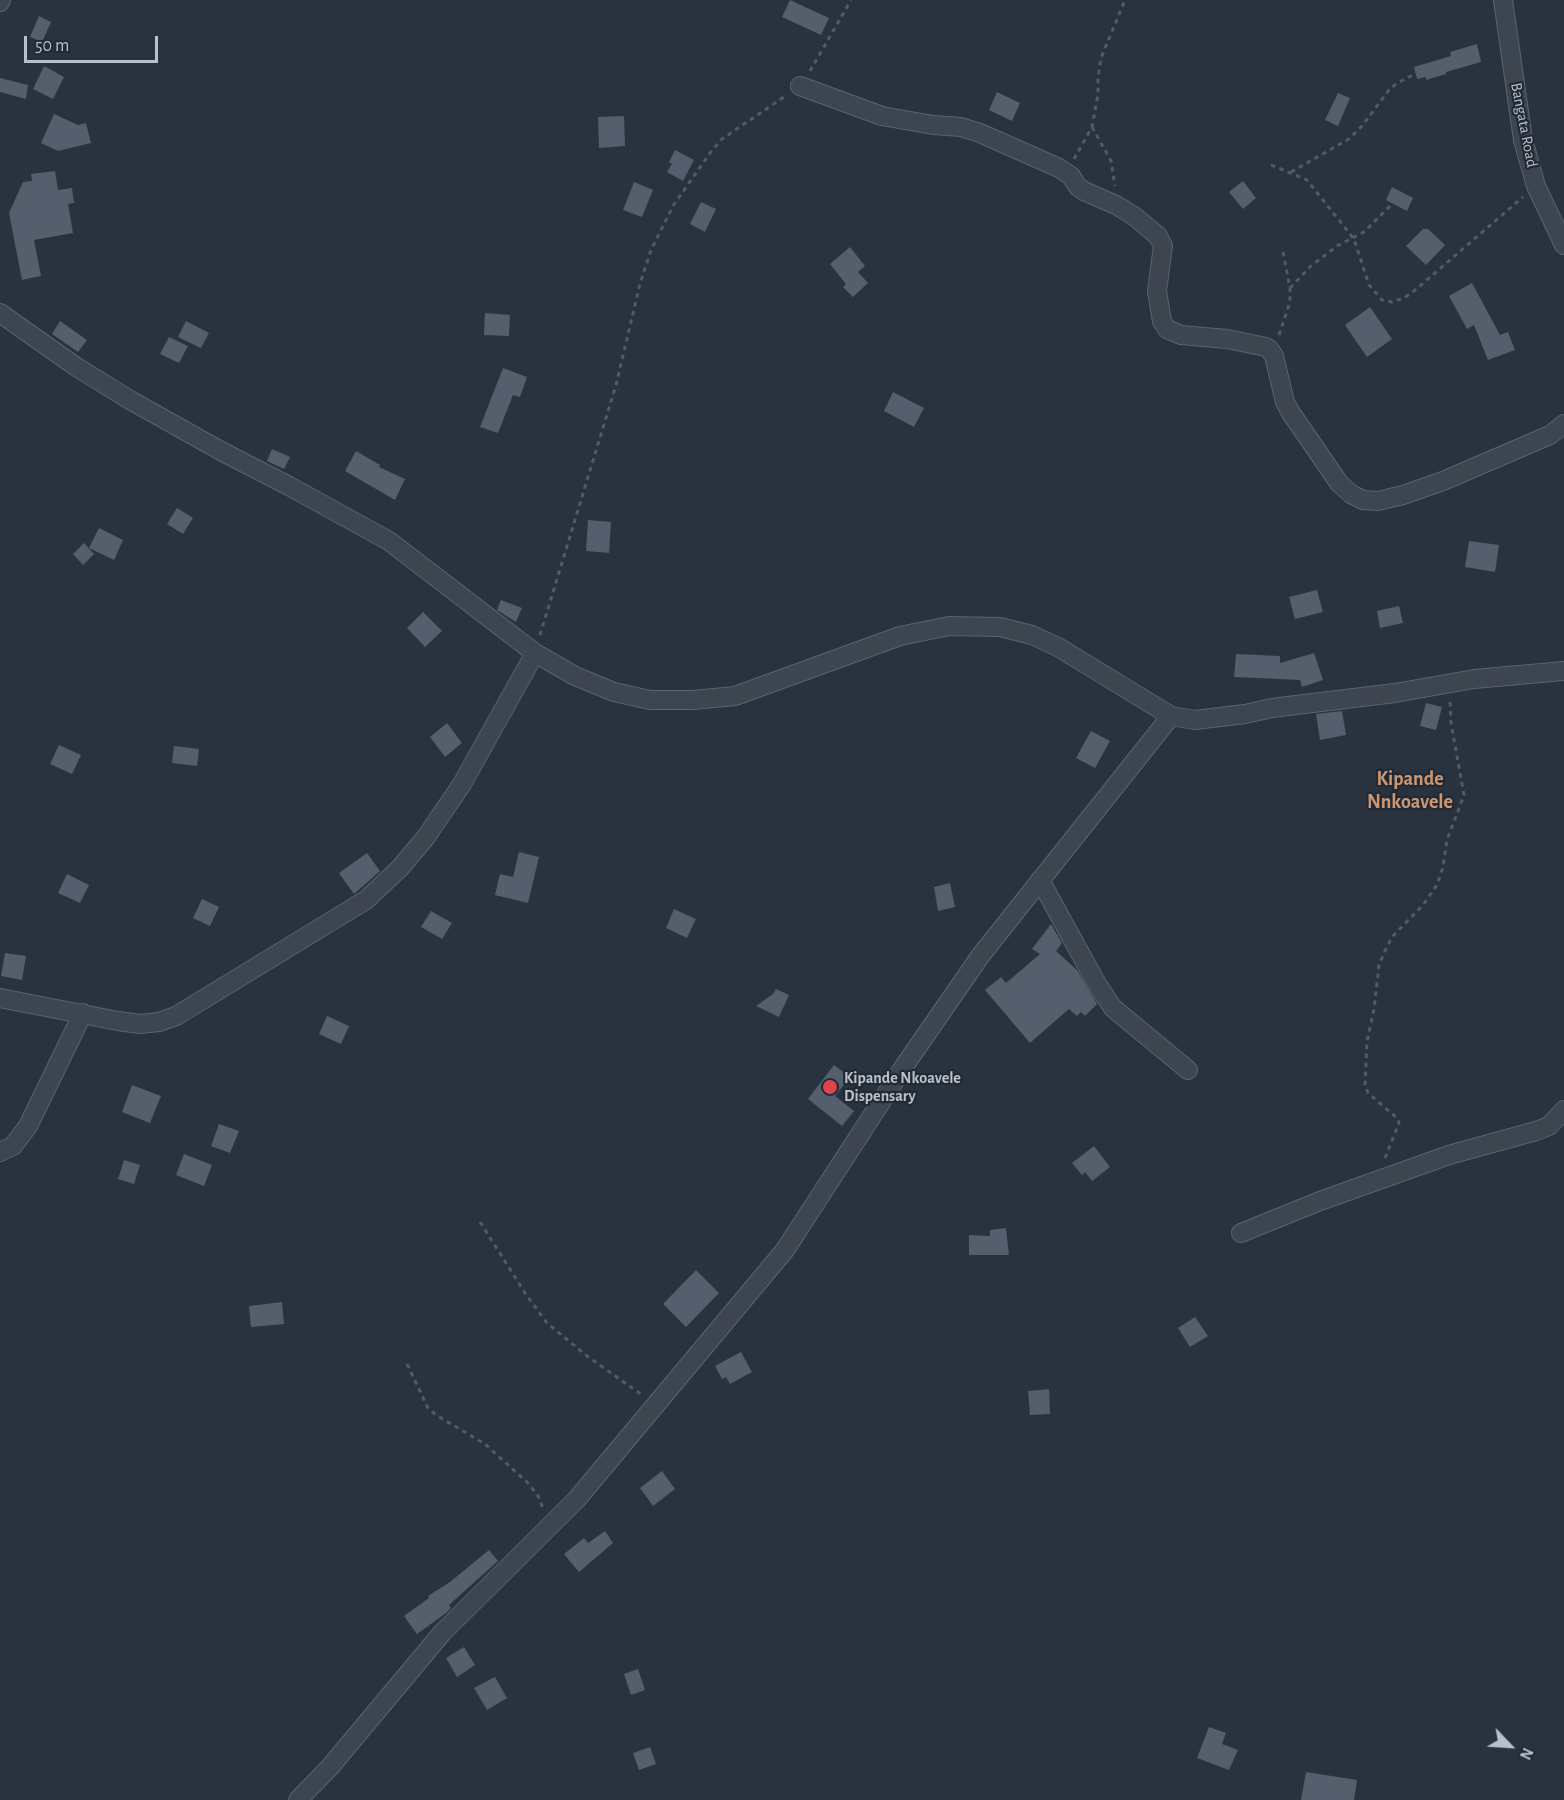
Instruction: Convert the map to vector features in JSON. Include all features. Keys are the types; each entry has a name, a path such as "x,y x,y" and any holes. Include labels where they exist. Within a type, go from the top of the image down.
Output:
{"street":[{"name":"Bangata Road","path":"1503,0 1523,140 1536,186 1564,245"},
{"path":"800,86 882,116 933,125 961,127 980,133 1065,171 1084,191 1134,216 1162,242 1163,253 1157,291 1158,309 1167,329 1181,335 1227,339 1266,347 1270,350 1274,356 1285,402 1291,413 1339,483 1351,494 1364,500 1378,501 1403,495 1443,481 1551,435 1564,424"},
{"path":"0,313 75,366 130,400 389,541 535,653 575,676 614,692 650,700 693,700 735,696 900,636 949,626 1000,627 1032,635 1058,647 1171,716 1195,720 1218,719 1272,708 1449,685 1474,679 1564,670"},
{"path":"0,998 140,1024 159,1022 176,1016 366,900 400,868 426,837 462,784 535,653"},
{"path":"298,1800 330,1767 442,1633 577,1499 785,1250 911,1056 981,956 1171,716"},
{"path":"1040,880 1097,984 1113,1008 1188,1070"},
{"path":"0,1152 13,1146 28,1126 84,1013"},
{"path":"1240,1233 1374,1181 1458,1152 1536,1131 1549,1126 1564,1110"}],"path":[{"path":"535,653 616,385 640,284 651,250 673,206 699,167 722,139 800,86 813,68 851,0"},
{"path":"1065,171 1078,154 1092,127 1101,58 1125,0"},
{"path":"1291,172 1349,140 1389,90 1397,83 1419,72"},
{"path":"1092,127 1111,161 1116,205"},
{"path":"1271,165 1307,180 1354,238 1369,285 1382,300 1392,302 1414,291 1536,186"},
{"path":"1290,288 1311,266 1337,246 1354,238 1373,224 1390,206"},
{"path":"1270,350 1286,320 1290,302 1290,288 1283,252"},
{"path":"1374,1181 1399,1123 1398,1119 1368,1094 1365,1085 1367,1042 1379,966 1392,937 1423,905 1437,885 1443,867 1447,840 1464,795 1451,723 1449,685"},
{"path":"480,1222 547,1323 587,1356 656,1405"},
{"path":"407,1364 428,1408 485,1444 528,1483 538,1496 550,1527"}],"building":[{"path":"790,0 829,18 821,35 782,17"},
{"path":"39,16 51,22 42,42 30,37"},
{"path":"1477,44 1481,62 1426,80 1426,77 1417,79 1414,67 1451,56 1450,52"},
{"path":"44,66 64,77 53,99 33,89"},
{"path":"0,78 28,85 26,99 0,92"},
{"path":"997,92 1020,103 1012,121 989,110"},
{"path":"1338,93 1350,98 1338,126 1325,120"},
{"path":"54,114 78,125 86,123 91,143 58,151 41,143"},
{"path":"624,116 625,146 599,148 598,117"},
{"path":"675,150 694,160 683,181 667,172 672,164 669,162"},
{"path":"55,171 58,190 72,188 74,203 68,204 73,233 34,240 41,276 22,280 9,213 23,182 32,181 31,174"},
{"path":"1243,181 1256,198 1243,209 1229,192"},
{"path":"634,182 653,190 642,217 623,210"},
{"path":"1392,187 1413,198 1407,211 1386,200"},
{"path":"701,202 716,209 705,232 690,224"},
{"path":"1423,229 1428,229 1445,245 1426,265 1406,246"},
{"path":"850,247 865,266 858,272 868,283 853,297 843,287 846,284 830,264"},
{"path":"1472,283 1500,335 1508,332 1515,350 1488,360 1474,325 1467,329 1449,296"},
{"path":"1370,307 1392,339 1367,357 1345,325"},
{"path":"485,313 510,315 509,336 484,335"},
{"path":"60,321 87,340 78,352 52,334"},
{"path":"186,321 209,333 201,348 178,337"},
{"path":"169,337 188,346 179,363 160,354"},
{"path":"503,368 527,377 520,397 513,395 498,433 480,427"},
{"path":"893,392 924,408 914,427 884,411"},
{"path":"272,449 290,457 284,469 267,461"},
{"path":"356,451 380,465 379,467 405,479 395,500 345,471"},
{"path":"177,508 193,518 183,534 167,524"},
{"path":"588,520 611,522 609,553 586,551"},
{"path":"99,528 123,540 114,560 89,548"},
{"path":"1469,541 1499,545 1495,572 1465,567"},
{"path":"84,543 94,554 83,565 73,554"},
{"path":"1317,590 1323,612 1295,619 1289,597"},
{"path":"501,600 522,608 516,622 497,610"},
{"path":"1399,606 1403,623 1380,628 1377,611"},
{"path":"423,612 442,631 425,647 407,628"},
{"path":"1314,653 1323,680 1302,687 1300,680 1234,677 1236,654 1280,656 1280,663"},
{"path":"1426,703 1442,707 1436,730 1420,726"},
{"path":"1342,711 1346,735 1320,740 1316,714"},
{"path":"447,723 462,743 445,757 430,737"},
{"path":"1091,731 1110,741 1095,768 1076,758"},
{"path":"59,745 81,755 72,774 50,764"},
{"path":"174,746 199,749 197,766 172,763"},
{"path":"519,852 539,857 528,903 495,895 500,874 513,877"},
{"path":"367,853 380,871 354,894 339,873"},
{"path":"67,874 89,885 80,903 58,893"},
{"path":"950,883 955,907 938,911 934,887"},
{"path":"202,899 219,907 210,926 193,918"},
{"path":"674,909 696,919 687,938 666,928"},
{"path":"431,911 452,923 442,939 421,927"},
{"path":"1051,924 1062,943 1056,951 1077,970 1097,1004 1085,1016 1081,1012 1077,1016 1069,1009 1030,1043 985,990 1001,977 1006,983 1040,954 1032,949"},
{"path":"5,953 26,956 22,980 1,976"},
{"path":"776,989 789,995 779,1017 756,1006 773,994"},
{"path":"327,1016 349,1026 341,1044 319,1034"},
{"name":"Kipande Nkoavele Dispensary","path":"834,1065 850,1077 835,1096 854,1111 842,1126 808,1099"},
{"path":"132,1085 161,1096 150,1123 122,1112"},
{"path":"219,1124 239,1131 230,1153 211,1146"},
{"path":"1094,1146 1110,1167 1092,1181 1085,1172 1082,1175 1072,1163"},
{"path":"184,1154 212,1165 204,1186 176,1175"},
{"path":"124,1160 140,1165 134,1184 118,1179"},
{"path":"1006,1228 1009,1255 969,1255 969,1235 990,1236 990,1230"},
{"path":"696,1270 719,1293 686,1327 663,1304"},
{"path":"282,1302 284,1324 251,1327 249,1306"},
{"path":"1195,1317 1208,1336 1190,1347 1178,1328"},
{"path":"741,1352 752,1372 730,1384 726,1377 722,1379 715,1366"},
{"path":"1049,1389 1050,1414 1030,1415 1028,1391"},
{"path":"662,1471 675,1489 653,1506 640,1488"},
{"path":"605,1531 613,1543 579,1572 564,1554 584,1538 588,1543"},
{"path":"489,1550 498,1561 449,1605 451,1608 446,1613 417,1634 404,1616"},
{"path":"464,1647 475,1665 457,1677 446,1658"},
{"path":"638,1669 645,1690 631,1695 624,1674"},
{"path":"495,1677 507,1698 487,1710 474,1688"},
{"path":"1209,1727 1226,1733 1222,1744 1238,1750 1229,1770 1197,1758"},
{"path":"650,1747 656,1764 639,1770 633,1753"},
{"path":"1306,1772 1357,1780 1354,1800 1301,1800"}],"place":[{"name":"Kipande Nkoavele Dispensary","path":"830,1087"}],"district":[{"name":"Kipande Nnkoavele","path":"1410,790"}]}
